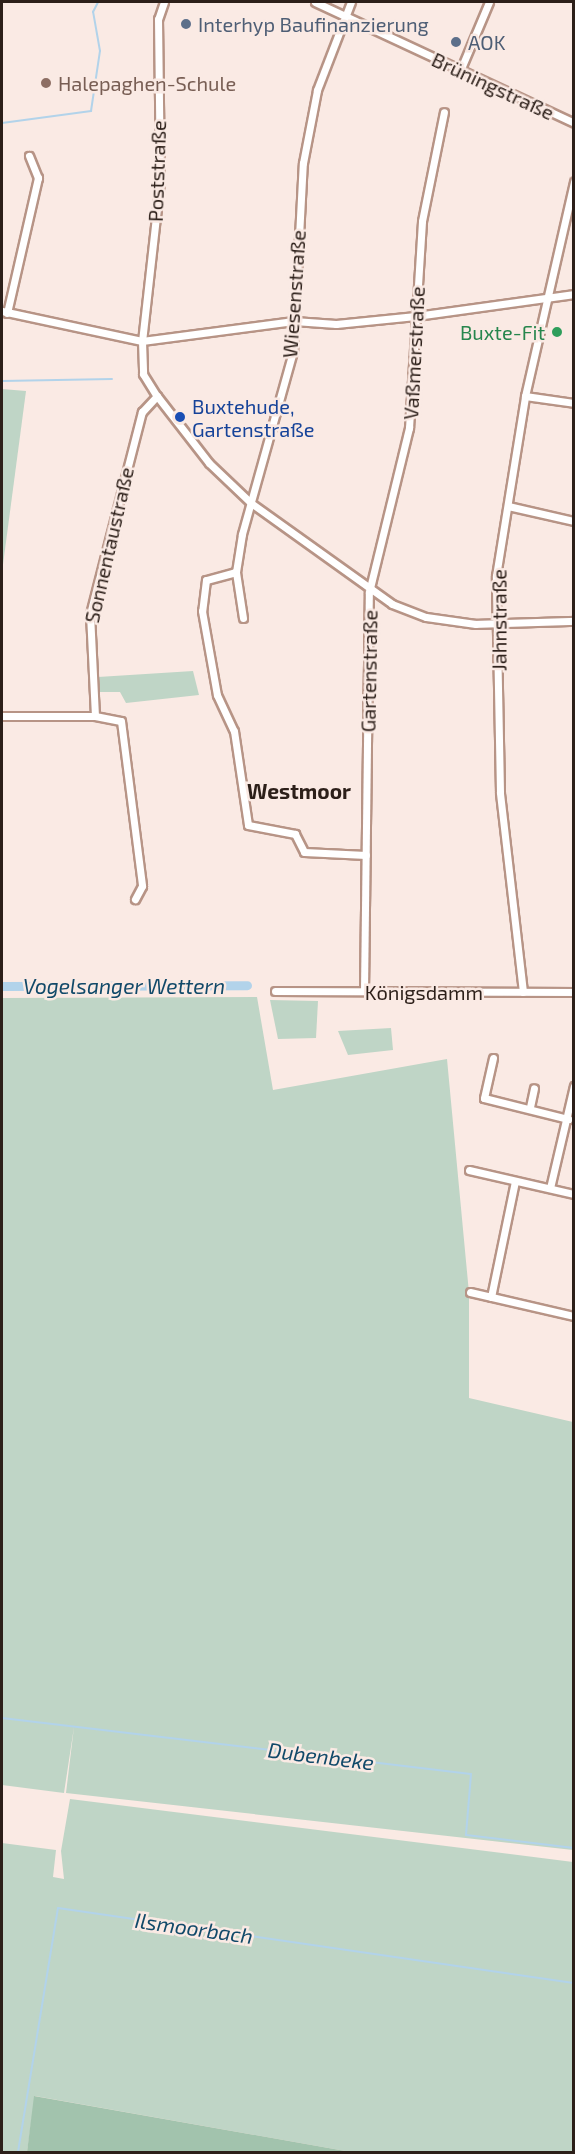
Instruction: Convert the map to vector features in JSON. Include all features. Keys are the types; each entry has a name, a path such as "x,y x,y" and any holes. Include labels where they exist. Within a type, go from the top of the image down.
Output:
{"street":[{"name":"Poststraße","path":"142,341 160,181 158,19 164,2"},
{"name":"Brüningstraße","path":"315,2 573,123"},
{"name":"Wiesenstraße","path":"243,618 236,572 251,504 293,351 303,163 317,90 344,15 351,2"},
{"path":"460,71 489,2"},
{"name":"Vaßmerstraße","path":"369,592 409,428 422,221 444,112"},
{"path":"29,156 38,178 4,312 142,341 294,321 336,324 416,316 549,300 573,294"},
{"name":"Jahnstraße","path":"523,992 500,792 496,576 525,396 549,300 573,182"},
{"name":"Gartenstraße","path":"142,341 143,374 208,463 251,504 369,592 364,991"},
{"name":"Sonnentaustraße","path":"95,716 90,614 142,412 157,396"},
{"path":"525,396 573,403"},
{"path":"508,506 573,521"},
{"path":"236,572 206,580 202,611 215,688 234,731 248,825 253,829 295,834 304,852 366,855"},
{"path":"369,592 426,617 498,622 573,621"},
{"path":"2,716 95,716 121,721 142,886 135,899"},
{"name":"Königsdamm","path":"275,991 573,992"},
{"path":"493,1058 484,1098 530,1107 568,1119"},
{"path":"550,1188 568,1119 573,1086"},
{"path":"530,1107 534,1088"},
{"path":"469,1170 573,1194"},
{"path":"491,1297 515,1181"},
{"path":"470,1292 573,1316"}],"green space":[{"path":"2,389 26,391 2,572"},
{"path":"193,671 199,695 126,703 120,692 99,692 98,677"},
{"path":"257,997 273,1090 447,1059 469,1293 469,1398 573,1422 573,1850 66,1793 74,1727 64,1793 2,1785 2,998"},
{"path":"270,1000 318,1001 316,1038 278,1039"},
{"path":"391,1028 393,1050 348,1055 338,1031"},
{"path":"70,1799 573,1862 573,2152 351,2152 35,2096 27,2152 2,2152 2,1843 56,1850 53,1877 64,1879 61,1851"},
{"path":"34,2096 351,2152 27,2152"}],"waterway":[{"path":"2,123 91,111 100,51 93,12 98,2"},
{"path":"2,381 112,379"},
{"name":"Vogelsanger Wettern","path":"2,986 247,985"},
{"name":"Dubenbeke","path":"2,1718 471,1774 466,1835 574,1848"},
{"name":"Ilsmoorbach","path":"18,2152 58,1908 574,1983"}],"place":[{"name":"Interhyp Baufinanzierung","path":"186,24"},
{"name":"AOK","path":"456,42"},
{"name":"Halepaghen-Schule","path":"46,83"},
{"name":"Buxte-Fit","path":"557,332"},
{"name":"Buxtehude, Gartenstraße","path":"180,417"}],"district":[{"name":"Westmoor","path":"299,791"}]}
